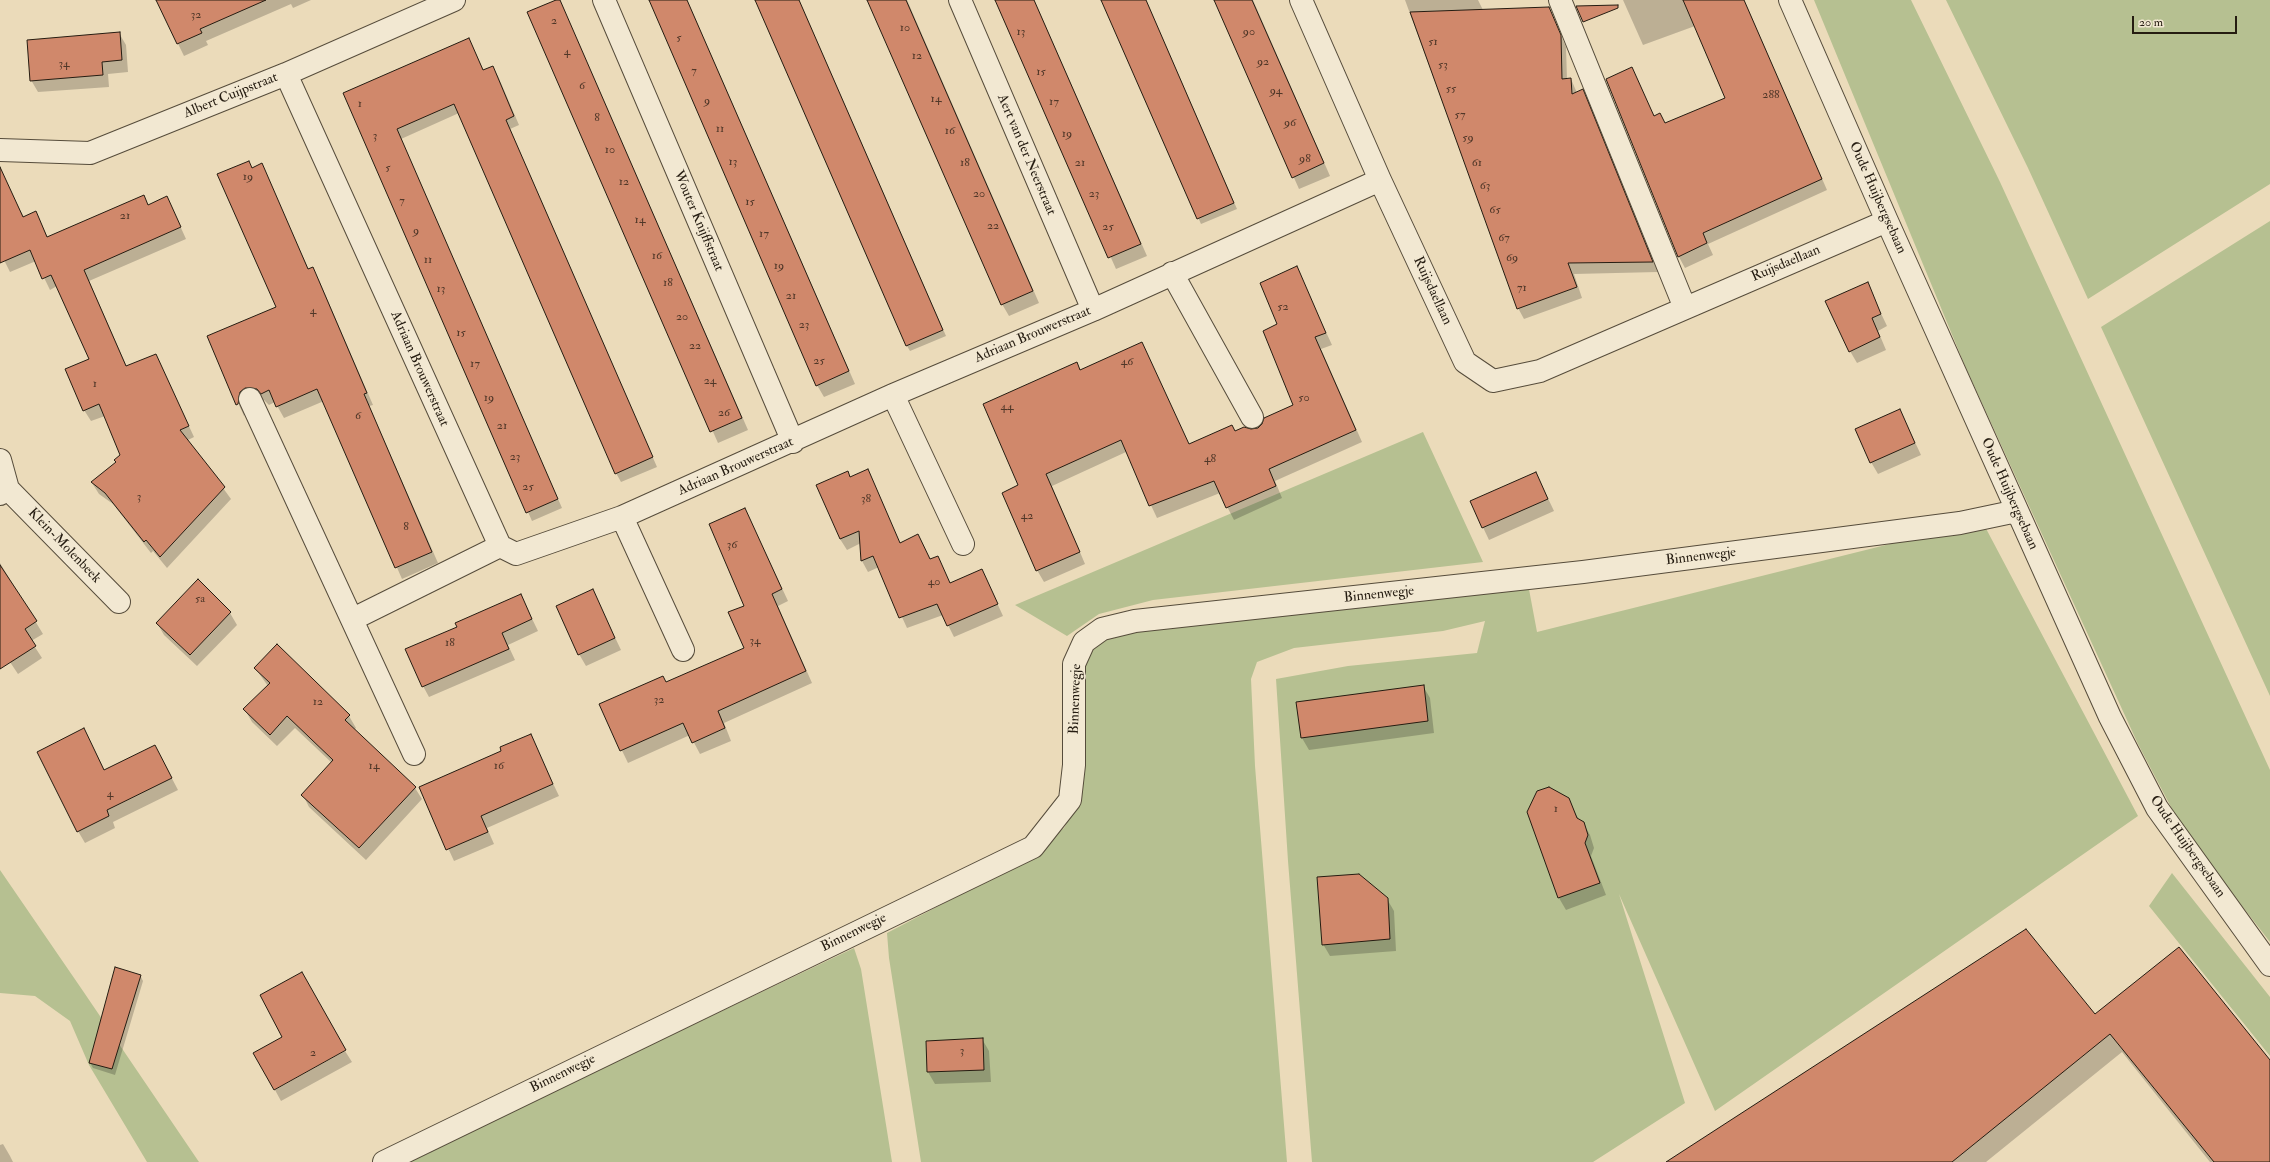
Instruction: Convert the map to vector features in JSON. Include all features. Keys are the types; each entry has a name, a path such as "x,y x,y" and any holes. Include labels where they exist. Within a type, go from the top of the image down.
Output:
{"street":[{"name":"Albert Cuijpstraat","path":"0,150 90,153 286,74 452,0"},
{"name":"Wouter Knijffstraat","path":"604,0 793,442"},
{"name":"Aert van der Neerstraat","path":"960,0 1093,310"},
{"name":"Ruijsdaellaan","path":"1301,0 1380,180 1465,362 1494,381 1540,371 1887,221"},
{"path":"1560,0 1685,308"},
{"name":"Oude Huijbergsebaan","path":"1790,0 1887,221 2110,717 2158,808 2270,965"},
{"name":"Adriaan Brouwerstraat","path":"286,74 500,546 516,554 622,517 793,442 893,395 1093,310 1380,180"},
{"path":"1172,273 1252,417"},
{"path":"893,395 963,544"},
{"path":"250,399 353,619 414,754"},
{"name":"Klein-Molenbeek","path":"0,460 4,491 119,602"},
{"name":"Binnenwegje","path":"384,1162 1033,847 1070,800 1074,765 1074,664 1084,642 1102,629 1135,622 1591,571 1960,523 2017,511"},
{"path":"622,517 683,650"},
{"path":"353,619 500,546"}],"green space":[{"path":"1814,0 1911,0 2000,182 2270,770 2270,942 2183,830 2138,744 1965,366"},
{"path":"1946,0 2270,0 2270,184 2088,299 2028,168"},
{"path":"2270,221 2270,696 2101,327"},
{"path":"1423,432 1483,562 1153,600 1099,614 1067,636 1015,605"},
{"path":"1982,521 2138,816 1715,1111 1619,894 1685,1103 1593,1162 1312,1162 1288,861 1276,679 1348,666 1477,653 1485,621 1443,631 1294,648 1257,662 1251,679 1255,766 1287,1162 921,1162 889,958 887,933 1017,865 1064,828 1080,797 1081,667 1100,640 1132,631 1528,584 1537,632"},
{"path":"0,870 199,1162 147,1162 89,1065 70,1021 35,996 0,993"},
{"path":"2172,873 2270,997 2270,1056 2149,906"},
{"path":"854,948 861,969 892,1162 405,1162"}],"building":[{"path":"156,0 266,0 200,29 202,33 177,44"},
{"path":"556,0 560,0 742,418 710,432 527,12"},
{"path":"649,0 687,0 849,371 816,386"},
{"path":"755,0 799,0 943,330 906,346"},
{"path":"867,0 906,0 1033,291 1001,305"},
{"path":"995,0 1034,0 1141,244 1108,258"},
{"path":"1101,0 1146,0 1234,203 1197,219"},
{"path":"1214,0 1252,0 1324,163 1292,178"},
{"path":"1683,0 1744,0 1822,179 1703,233 1707,243 1678,257 1606,79 1632,67 1654,116 1660,113 1665,123 1725,98"},
{"path":"1618,5 1618,8 1583,22 1576,6"},
{"path":"1549,7 1561,35 1562,79 1571,78 1572,94 1583,89 1653,262 1568,263 1577,287 1517,309 1410,12"},
{"path":"120,32 122,60 102,62 103,75 30,81 27,40"},
{"path":"469,38 483,70 493,66 514,116 506,120 653,457 615,474 454,104 397,129 558,499 526,513 343,93"},
{"path":"249,161 252,168 262,163 308,269 313,267 367,393 364,394 432,552 395,568 317,389 276,407 269,390 261,394 257,389 245,388 240,392 238,404 236,405 207,336 276,307 217,174"},
{"path":"0,167 23,217 36,211 47,237 144,195 148,205 167,196 181,227 84,270 126,366 156,354 189,426 180,430 225,487 160,557 146,540 144,542 105,493 91,482 116,462 114,460 120,455 99,404 83,411 65,369 89,359 51,275 42,279 30,250 0,263"},
{"path":"1297,266 1326,333 1315,337 1356,430 1269,469 1276,486 1226,508 1214,481 1149,506 1121,440 1046,474 1080,552 1036,571 1002,493 1018,485 983,404 1077,362 1080,370 1142,342 1189,444 1232,425 1235,431 1244,427 1251,429 1258,428 1262,424 1264,418 1293,405 1263,331 1277,324 1260,283"},
{"path":"1868,282 1881,314 1872,318 1880,337 1849,352 1825,301"},
{"path":"1900,409 1915,443 1870,463 1855,429"},
{"path":"868,469 900,543 918,534 930,559 938,556 950,583 982,569 998,604 947,626 937,604 899,618 873,556 861,561 859,531 840,539 816,485 848,471 850,477"},
{"path":"1536,472 1548,499 1482,528 1470,501"},
{"path":"745,508 782,589 772,594 806,671 718,711 725,728 692,743 683,723 620,751 599,704 663,676 666,682 744,648 728,612 744,606 709,524"},
{"path":"0,565 37,621 25,629 36,646 0,669"},
{"path":"198,579 231,612 190,655 156,623"},
{"path":"593,589 615,638 578,655 556,606"},
{"path":"521,594 532,619 502,633 509,649 422,687 405,649 457,627 455,623"},
{"path":"277,644 350,715 345,720 416,787 359,848 301,795 333,760 287,716 270,735 243,709 270,683 254,668"},
{"path":"1424,685 1428,721 1301,738 1296,702"},
{"path":"84,728 104,770 155,745 172,778 107,810 109,816 77,832 37,752"},
{"path":"531,734 553,784 481,816 488,832 446,850 419,787 501,751 500,747"},
{"path":"1549,787 1569,798 1577,818 1584,822 1588,835 1585,843 1600,883 1558,898 1527,812 1537,791"},
{"path":"1359,874 1388,898 1390,939 1322,945 1317,877"},
{"path":"2026,929 2095,1014 2179,947 2270,1060 2270,1162 2214,1162 2110,1034 1952,1162 1666,1162"},
{"path":"115,967 141,975 112,1069 89,1063"},
{"path":"302,972 346,1050 274,1090 253,1053 282,1037 260,995"},
{"path":"983,1038 984,1070 927,1072 926,1041"}]}
